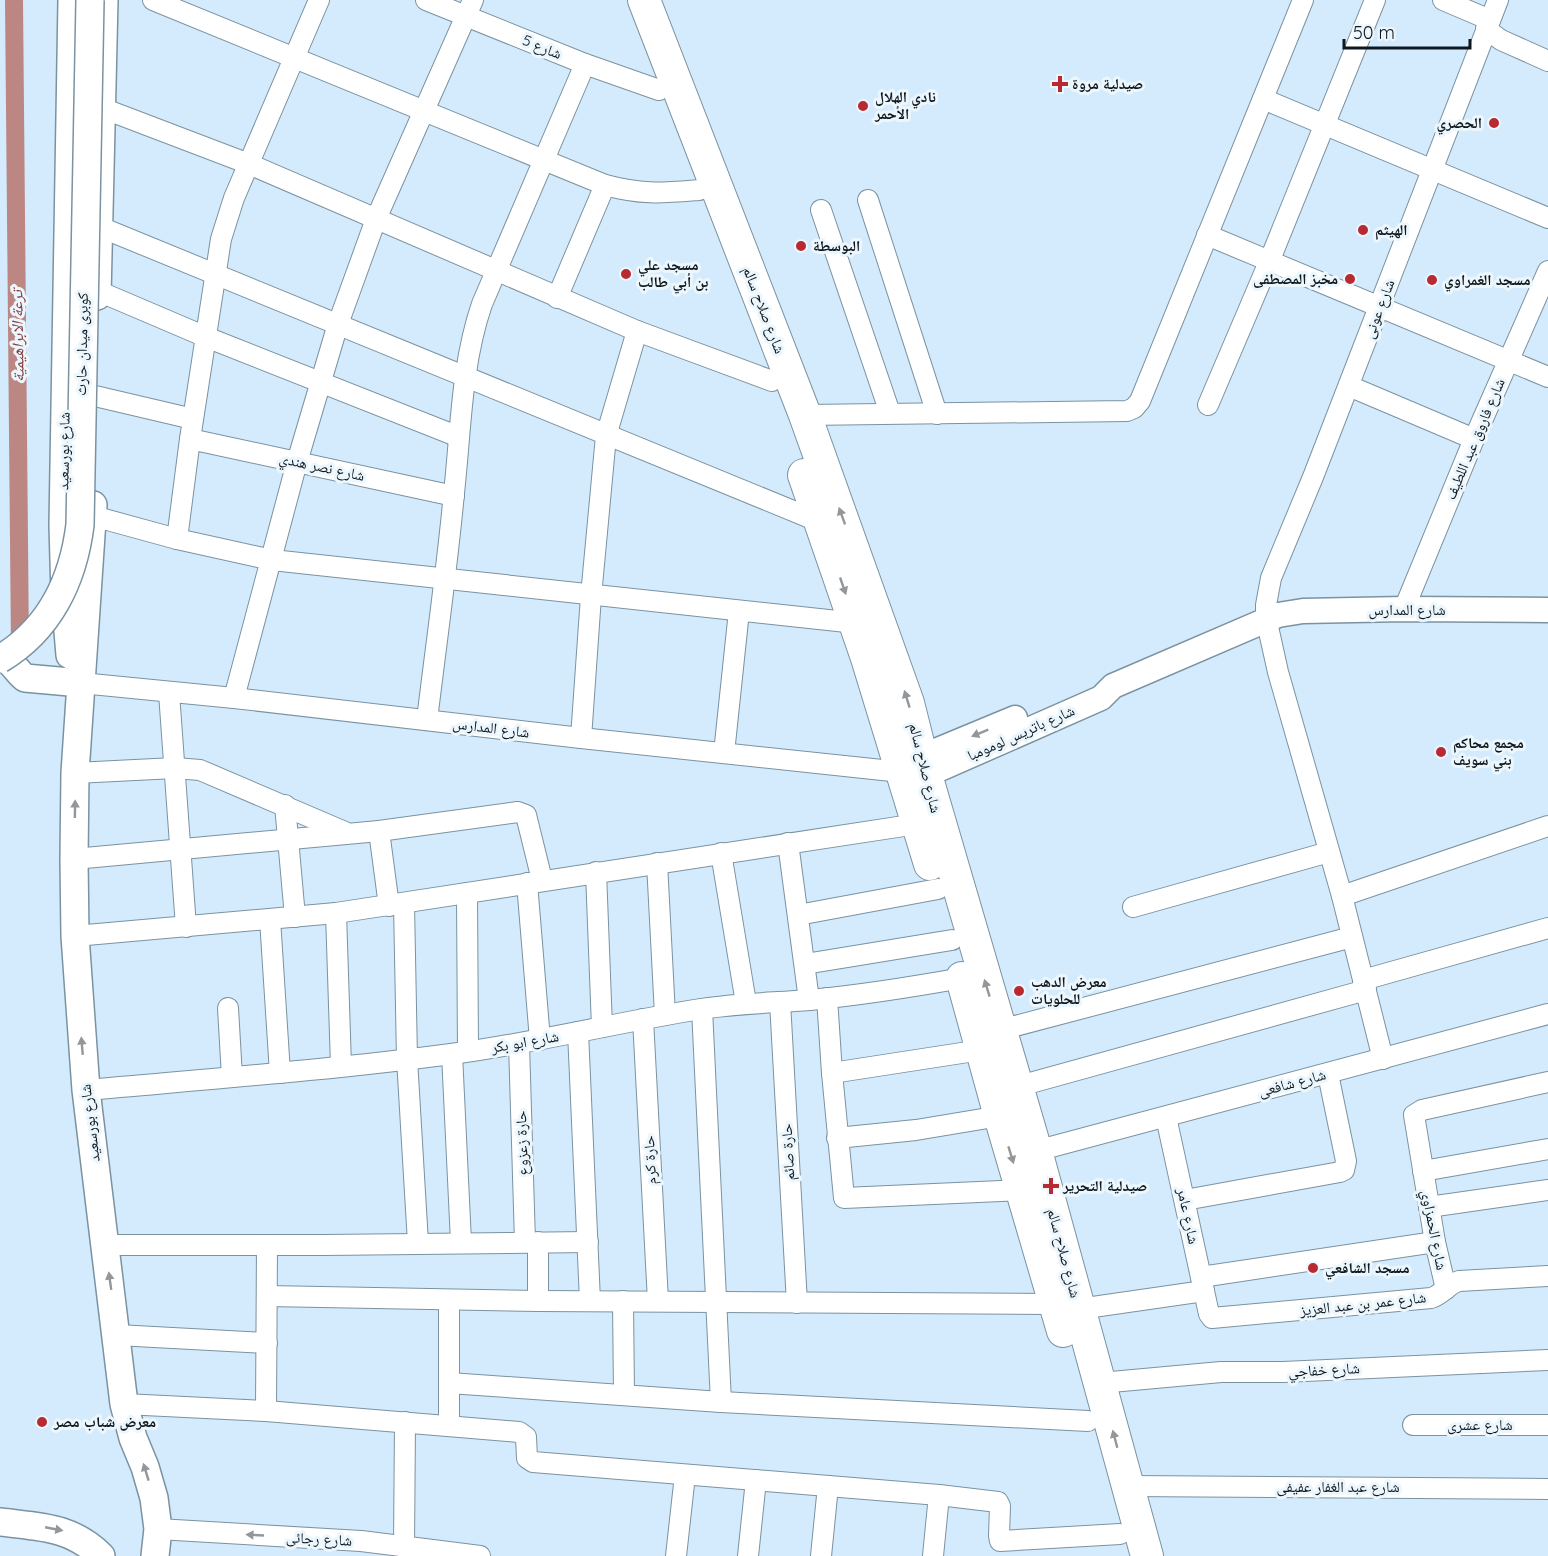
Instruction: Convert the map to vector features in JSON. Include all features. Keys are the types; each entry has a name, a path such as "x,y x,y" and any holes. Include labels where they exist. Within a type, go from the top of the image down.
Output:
{"main road":[{"name":"شارع بورسعيد","path":"72,0 63,525 64,596 71,668 75,773 75,936 86,1090 124,1404 154,1498 158,1529 155,1556"},
{"name":"كوبرى ميدان حارث","path":"2,658 28,640 41,626 69,577 78,543 90,0"},
{"name":"شارع بورسعيد","path":"70,683 93,516 104,0"},
{"name":"شارع صلاح سالم","path":"624,0 772,381 876,686 916,768 991,1040 1000,1116 1022,1190 1100,1383 1146,1556"},
{"name":"شارع صلاح سالم","path":"644,0 804,415 900,676 916,730 916,824 938,889 962,978 1016,1087 1036,1151 1088,1421 1123,1545"},
{"path":"66,284 76,295 84,297 91,296 98,291"},
{"path":"2,658 12,663 25,678 70,683"},
{"path":"0,1522 63,1531 84,1541 101,1556"}],"street":[{"path":"153,0 605,185 631,192 652,194 699,190"},
{"path":"177,539 221,239 227,217 319,0"},
{"name":"شارع 5","path":"426,0 470,8 585,64 659,90"},
{"path":"804,415 1127,411 1134,408 1140,401 1303,0"},
{"path":"1208,405 1269,262 1375,0"},
{"path":"1443,0 1488,25 1501,40 1548,61"},
{"name":"شارع عونى","path":"1383,1059 1341,896 1278,672 1266,618 1266,604 1271,578 1379,308 1498,0"},
{"path":"234,698 297,462 338,324 376,219 470,8"},
{"path":"428,720 454,496 464,376 474,328 585,64"},
{"path":"1263,99 1548,218"},
{"path":"102,108 249,164 637,331 772,381"},
{"path":"557,298 605,185"},
{"path":"868,200 937,414"},
{"path":"821,210 890,413"},
{"path":"100,227 820,522"},
{"path":"1207,236 1548,377"},
{"name":"شارع فاروق عبد اللطيف","path":"1404,609 1474,440 1548,271"},
{"path":"98,291 206,337 459,437"},
{"path":"581,738 606,436 637,331"},
{"path":"1348,386 1474,440"},
{"path":"95,396 193,419"},
{"name":"شارع نصر هندي","path":"190,439 454,496"},
{"path":"93,516 177,539 272,560 856,623"},
{"name":"شارع المدارس","path":"1266,618 1303,611 1548,610"},
{"path":"724,753 739,611"},
{"name":"شارع باتريس لومومبا","path":"916,768 1101,698 1113,686 1266,618"},
{"name":"شارع المدارس","path":"70,683 234,698 724,753 916,768"},
{"path":"169,693 186,927"},
{"path":"75,773 175,768 200,770 348,833"},
{"path":"285,805 295,917"},
{"path":"74,858 380,831 521,812 526,815 535,881 540,1040"},
{"path":"75,936 270,920 397,905 535,881 916,824"},
{"path":"1341,896 1548,826"},
{"path":"380,831 397,905 418,1243"},
{"path":"788,843 805,964 818,999 832,1073 843,1196 846,1198 1022,1190"},
{"path":"1133,907 1329,852"},
{"path":"721,854 746,1003"},
{"path":"657,863 665,1015"},
{"path":"596,872 602,1027"},
{"path":"798,915 938,889"},
{"path":"461,1242 460,1053 467,893"},
{"path":"336,913 341,1066"},
{"path":"270,920 280,1073"},
{"path":"1016,1087 1365,985 1548,928"},
{"path":"832,1073 991,1040 1352,937"},
{"path":"805,964 952,940"},
{"name":"شارع ابو بكر","path":"86,1090 280,1073 460,1053 702,1009 746,1003 818,999 892,991 962,978"},
{"name":"حارة صائم","path":"780,1002 796,1303"},
{"path":"228,1008 232,1077"},
{"path":"702,1009 721,1402"},
{"name":"شارع شافعى","path":"1036,1151 1548,1014"},
{"name":"حارة كرم","path":"643,1019 658,1301"},
{"path":"578,1032 590,1301"},
{"name":"حارة زعزوع","path":"519,1044 538,1301"},
{"path":"1185,1200 1344,1170 1346,1161 1328,1074"},
{"name":"شارع الحمزاوي","path":"1446,1289 1435,1242 1414,1120 1417,1112 1548,1082"},
{"path":"837,1138 916,1130 1000,1116"},
{"name":"شارع عامر","path":"1166,1117 1210,1315"},
{"path":"1423,1171 1548,1149"},
{"path":"1429,1207 1548,1190"},
{"path":"105,1245 588,1242"},
{"path":"267,1296 1067,1306 1435,1242"},
{"path":"266,1411 267,1245"},
{"name":"شارع عمر بن عبد العزيز","path":"1210,1315 1216,1318 1431,1298 1459,1281 1548,1276"},
{"path":"449,1299 449,1425"},
{"path":"622,1301 624,1395"},
{"path":"117,1335 267,1343"},
{"name":"شارع خفاجي","path":"1100,1383 1221,1372 1283,1372 1548,1360"},
{"path":"449,1383 721,1402 1088,1421"},
{"path":"124,1404 266,1411 449,1425 523,1434 527,1441 527,1458 531,1462 998,1502 1000,1541 1123,1545"},
{"path":"404,1547 405,1422"},
{"name":"شارع عشرى","path":"1413,1425 1548,1425"},
{"path":"676,1556 685,1475"},
{"path":"748,1556 756,1480"},
{"path":"821,1556 828,1486"},
{"name":"شارع عبد الغفار عفيفى","path":"1128,1486 1548,1489"},
{"path":"933,1556 939,1496"},
{"name":"شارع رجائى","path":"158,1529 362,1549 404,1547 426,1553 480,1556"}],"waterway":[{"name":"ترعة الابراهيمية","path":"14,0 20,649"}],"place":[{"name":"صيدلية مروة","path":"1060,84"},
{"name":"نادي الهلال الأحمر","path":"863,106"},
{"name":"الحصري","path":"1494,123"},
{"name":"الهيثم","path":"1363,230"},
{"name":"البوسطة","path":"801,246"},
{"name":"مسجد علي بن أبي طالب","path":"626,274"},
{"name":"مخبز المصطفى","path":"1350,279"},
{"name":"مسجد الغمراوي","path":"1432,280"},
{"name":"مجمع محاكم بني سويف","path":"1441,752"},
{"name":"معرض الدهب للحلويات","path":"1019,991"},
{"name":"صيدلية التحرير","path":"1051,1186"},
{"name":"مسجد الشافعي","path":"1313,1268"},
{"name":"معرض شباب مصر","path":"42,1422"}]}
